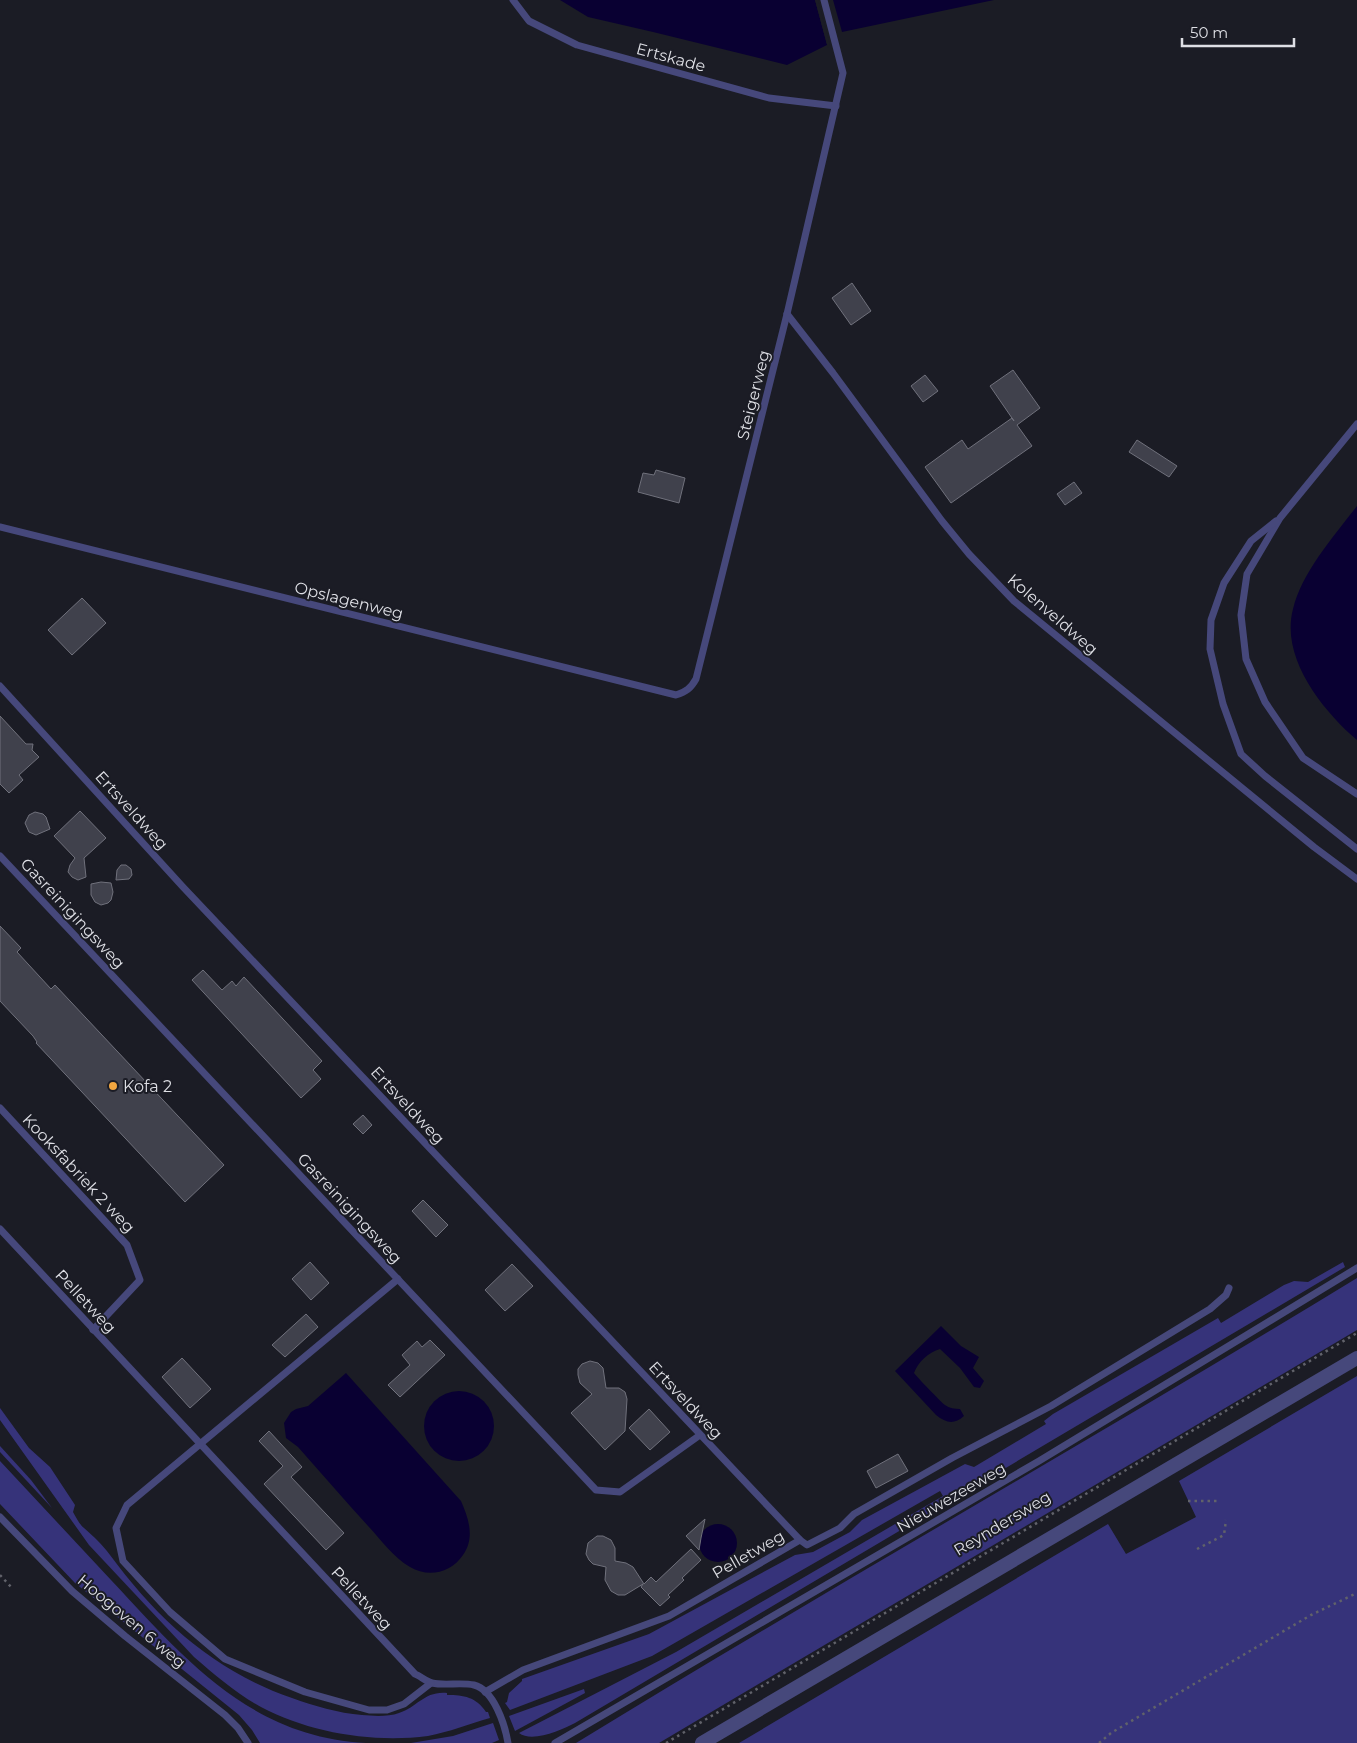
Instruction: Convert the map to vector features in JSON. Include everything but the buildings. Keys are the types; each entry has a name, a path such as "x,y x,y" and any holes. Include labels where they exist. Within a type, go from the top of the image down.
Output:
{"street":[{"path":"702,1743 1357,1358"}],"lane":[{"name":"Ertskade","path":"513,0 529,20 577,45 769,98 836,106"},
{"name":"Steigerweg","path":"690,688 696,679 788,314 843,73 824,0"},
{"name":"Kolenveldweg","path":"788,314 942,522 1014,602 1314,848 1357,879"},
{"path":"1357,424 1280,518 1247,574 1241,615 1246,658 1265,702 1303,758 1357,794"},
{"path":"1280,518 1252,541 1224,583 1210,620 1210,650 1223,704 1241,754 1265,776 1357,849"},
{"name":"Opslagenweg","path":"0,527 676,695 684,693 690,688"},
{"name":"Ertsveldweg","path":"0,686 190,894 800,1540"},
{"name":"Gasreinigingsweg","path":"0,856 596,1490 620,1492 700,1435"},
{"name":"Kooksfabriek 2 weg","path":"0,1108 126,1245 140,1280 94,1330"},
{"name":"Pelletweg","path":"0,1229 400,1659 415,1674 431,1682 476,1685 485,1692 523,1670 669,1616 800,1540"},
{"name":"Nieuwezeeweg","path":"555,1743 1039,1461 1357,1268"},
{"path":"398,1279 127,1505 116,1528 122,1562 170,1612 225,1660 305,1692 369,1710 388,1710 404,1704 431,1682"},
{"path":"800,1540 807,1545 840,1528 854,1514 878,1500 952,1458 1051,1406 1210,1309 1226,1295 1229,1288"},
{"name":"Hoogoven 6 weg","path":"0,1517 72,1591 125,1636 225,1715 238,1728 248,1743"},
{"path":"485,1692 493,1700 501,1717 508,1743"}],"path":[{"name":"Reyndersweg","path":"666,1743 1357,1334"},
{"path":"1188,1501 1218,1501"},
{"path":"1197,1549 1224,1534 1226,1520"},
{"path":"0,1575 12,1588"},
{"path":"1099,1743 1111,1733 1310,1615 1357,1592"}],"shaded area":[{"path":"560,0 815,0 827,45 787,65 588,17"},
{"path":"833,0 994,0 842,32"},
{"path":"1357,506 1357,740 1318,699 1307,682 1293,646 1291,628 1297,595 1311,568"},
{"path":"1343,1262 1345,1267 575,1723 555,1732 539,1736 531,1737 519,1733 676,1652 943,1496 940,1491 652,1656 510,1710 505,1703 509,1693 522,1679 649,1634 795,1555 813,1552 850,1532 862,1520 965,1464 974,1467 1046,1424 1044,1421 1053,1414 1218,1318 1221,1323 1284,1285 1294,1281 1308,1282"},
{"path":"1357,1278 1357,1330 659,1743 576,1743 770,1626"},
{"path":"941,1326 961,1346 979,1357 973,1368 984,1381 980,1388 974,1387 960,1368 940,1349 921,1361 914,1373 945,1405 960,1409 964,1416 953,1422 943,1420 936,1415 895,1371"},
{"path":"346,1373 461,1501 468,1522 469,1542 463,1555 446,1570 432,1573 424,1572 410,1567 399,1559 298,1447 286,1438 284,1423 291,1412 308,1406"},
{"path":"1357,1376 1357,1743 739,1743 1108,1524 1126,1554 1196,1517 1179,1481"},
{"path":"459,1391 472,1394 484,1401 491,1413 494,1426 491,1439 484,1451 472,1458 459,1461 446,1458 434,1451 427,1439 424,1426 427,1413 434,1401 446,1394"},
{"path":"0,1408 29,1448 50,1467 75,1505 73,1512 81,1525 104,1547 128,1579 168,1622 213,1658 264,1687 300,1701 335,1711 366,1715 390,1715 406,1710 432,1694 447,1693 447,1695 464,1696 474,1700 488,1712 490,1718 428,1736 407,1738 364,1737 342,1734 300,1723 280,1716 252,1702 226,1684 194,1657 89,1545 0,1420"},
{"path":"0,1446 31,1480 52,1508 0,1452"},
{"path":"0,1461 166,1638 223,1689 254,1710 288,1726 325,1738 366,1743 260,1743 239,1715 75,1583 0,1504"},
{"path":"718,1524 725,1525 731,1530 736,1536 736,1550 731,1556 725,1561 718,1562 711,1561 705,1556 700,1550 699,1543 700,1536 705,1530 711,1525"},
{"path":"584,1689 585,1693 515,1731 509,1716"},
{"path":"493,1723 499,1740 492,1743 411,1743 453,1736"}],"pier":[{"path":"815,0 818,0 830,45 828,48"}],"place":[{"name":"Kofa 2","path":"113,1086"}]}
